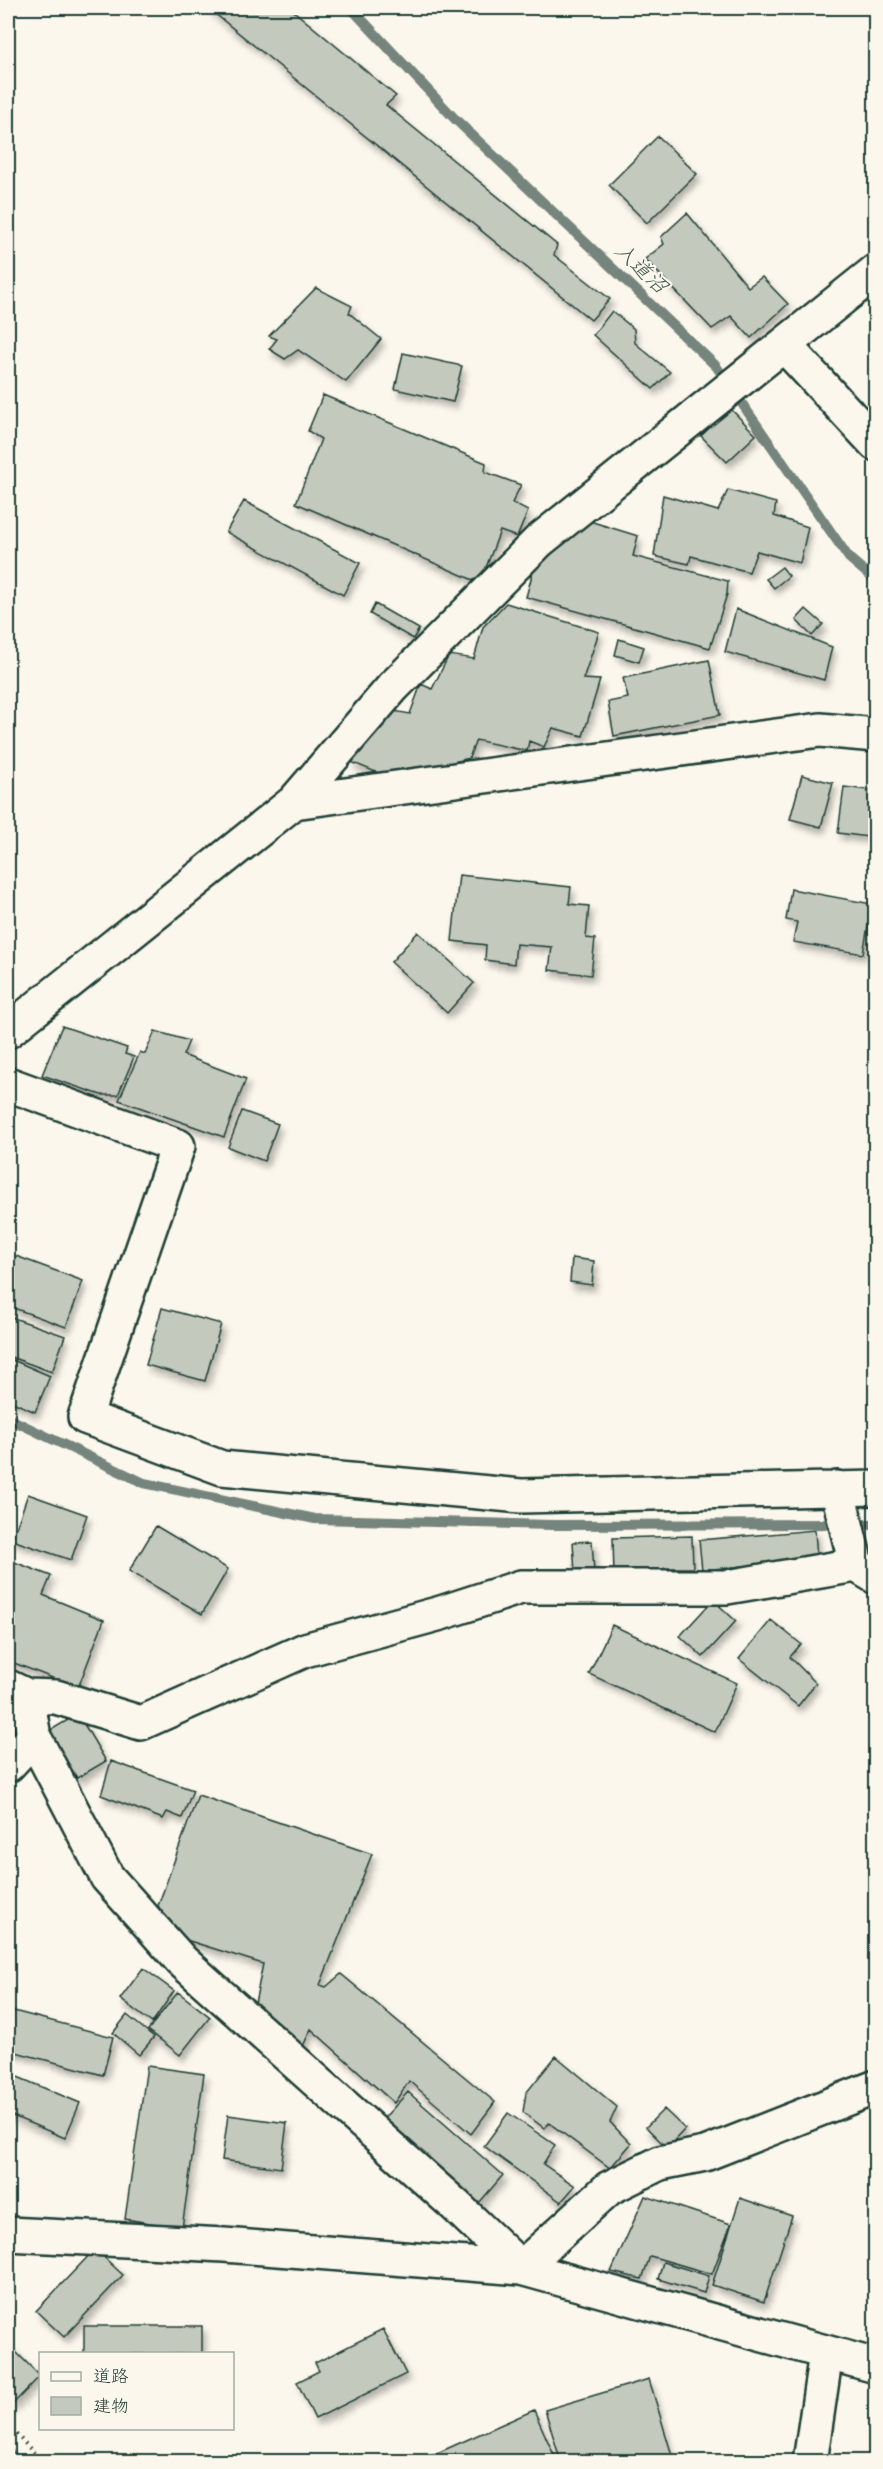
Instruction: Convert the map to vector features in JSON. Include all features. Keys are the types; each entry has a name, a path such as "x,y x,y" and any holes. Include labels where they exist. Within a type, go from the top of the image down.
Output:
{"street":[{"path":"10,1026 294,802 393,687 539,541 876,271"},
{"path":"784,345 876,444"},
{"path":"294,802 820,730 876,735"},
{"path":"8,1084 178,1146 85,1417 222,1468 521,1496 838,1494 876,1488"},
{"path":"521,2268 455,2205 182,1961 107,1877 34,1737 17,1691 56,1697 141,1723 305,1650 521,1587 727,1587 861,1563 838,1494"},
{"path":"8,1765 34,1737"},
{"path":"521,2268 609,2188 660,2163 705,2154 876,2087"},
{"path":"8,2234 224,2245 521,2268 876,2366"},
{"path":"810,2462 826,2353"}],"path":[{"path":"8,2426 43,2462"}],"building":[{"path":"208,8 290,8 396,96 386,105 557,245 554,255 610,299 591,320"},
{"path":"658,136 697,174 647,223 609,185"},
{"path":"687,213 748,287 762,277 788,304 751,338 731,316 712,329 645,259 664,244 661,237"},
{"path":"316,288 352,306 349,313 381,339 346,382 298,350 285,359 269,349 277,339 269,336"},
{"path":"612,311 634,329 635,343 670,372 653,389 593,335"},
{"path":"403,353 462,366 453,402 395,389"},
{"path":"323,395 486,463 485,472 521,485 512,503 528,511 517,537 500,531 480,583 296,503 321,439 308,431"},
{"path":"730,408 756,435 727,462 701,436"},
{"path":"728,490 776,503 774,516 808,527 800,563 757,551 749,572 691,556 689,564 654,556 663,495 718,511"},
{"path":"244,501 360,563 343,595 226,532"},
{"path":"583,519 638,536 633,556 728,581 727,594 710,648 526,597 534,568 564,544"},
{"path":"782,567 789,576 774,588 766,579"},
{"path":"506,603 599,632 583,679 600,680 583,736 553,728 544,747 529,741 527,751 476,740 469,758 393,779 351,762 394,711 410,714 421,684 432,689 449,655 474,659 483,627"},
{"path":"375,604 419,629 413,639 370,614"},
{"path":"736,609 832,647 824,680 725,652"},
{"path":"806,609 823,624 812,636 796,620"},
{"path":"619,639 644,647 639,662 615,655"},
{"path":"709,660 720,715 614,736 608,702 628,698 623,678"},
{"path":"802,775 833,783 821,827 790,819"},
{"path":"844,787 876,791 876,838 838,833"},
{"path":"459,875 571,887 569,904 589,906 586,938 595,939 591,975 549,970 552,947 516,944 514,964 485,960 486,945 452,941"},
{"path":"791,889 872,904 863,954 793,942 797,922 786,920"},
{"path":"418,932 474,983 447,1013 391,962"},
{"path":"62,1026 127,1048 125,1054 134,1057 118,1095 101,1095 42,1075"},
{"path":"155,1031 189,1041 183,1055 246,1079 224,1137 119,1100 140,1052 145,1054"},
{"path":"242,1111 278,1124 264,1161 228,1147"},
{"path":"8,1253 83,1281 66,1327 8,1306"},
{"path":"572,1258 594,1261 592,1285 570,1282"},
{"path":"162,1308 221,1324 205,1381 146,1365"},
{"path":"8,1316 65,1336 52,1372 8,1356"},
{"path":"8,1358 50,1376 35,1412 8,1400"},
{"path":"28,1494 87,1515 71,1560 12,1540"},
{"path":"156,1526 228,1569 202,1614 129,1571"},
{"path":"815,1530 817,1559 702,1570 699,1540"},
{"path":"692,1536 693,1568 665,1568 665,1575 614,1576 613,1538"},
{"path":"592,1541 594,1572 575,1573 573,1542"},
{"path":"9,1560 51,1576 43,1595 104,1620 78,1688 9,1661 8,1664"},
{"path":"713,1600 736,1621 703,1657 680,1636"},
{"path":"771,1620 801,1644 790,1657 816,1683 798,1706 739,1659"},
{"path":"612,1625 737,1683 715,1732 589,1674"},
{"path":"78,1714 106,1761 77,1778 49,1731"},
{"path":"111,1761 193,1790 182,1818 167,1812 163,1819 101,1795"},
{"path":"198,1795 372,1854 320,1985 326,1987 341,1974 495,2102 471,2134 409,2081 394,2103 311,2029 303,2046 255,2003 263,1964 180,1938 158,1906"},
{"path":"143,1968 174,1991 152,2023 120,1999"},
{"path":"178,1992 210,2017 180,2055 148,2030"},
{"path":"10,2010 113,2037 103,2075 8,2050"},
{"path":"127,2015 154,2037 139,2055 113,2033"},
{"path":"556,2056 617,2107 610,2122 631,2144 610,2168 549,2123 544,2128 523,2112 526,2093"},
{"path":"147,2066 204,2074 182,2228 125,2219"},
{"path":"8,2073 80,2103 65,2138 8,2114"},
{"path":"408,2092 503,2175 479,2203 384,2118"},
{"path":"664,2109 685,2129 667,2148 646,2127"},
{"path":"508,2113 555,2145 543,2164 575,2186 561,2202 484,2146"},
{"path":"228,2115 287,2123 281,2168 222,2160"},
{"path":"645,2196 731,2224 712,2274 650,2256 642,2279 611,2272"},
{"path":"740,2198 792,2216 764,2302 712,2285"},
{"path":"95,2249 123,2275 64,2337 36,2311"},
{"path":"663,2262 709,2276 704,2293 658,2279"},
{"path":"84,2326 202,2326 202,2352 84,2352"},
{"path":"383,2329 406,2374 315,2419 297,2382 319,2371 315,2363"},
{"path":"8,2344 39,2377 8,2409"},
{"path":"649,2379 674,2462 561,2462 545,2410"},
{"path":"534,2410 557,2462 417,2462"}],"waterway":[{"name":"入道沼","path":"351,8 455,119 716,366 849,558 876,581"},
{"path":"8,1418 144,1483 315,1519 553,1525 876,1524"},
{"path":"8,2452 18,2462"}]}
